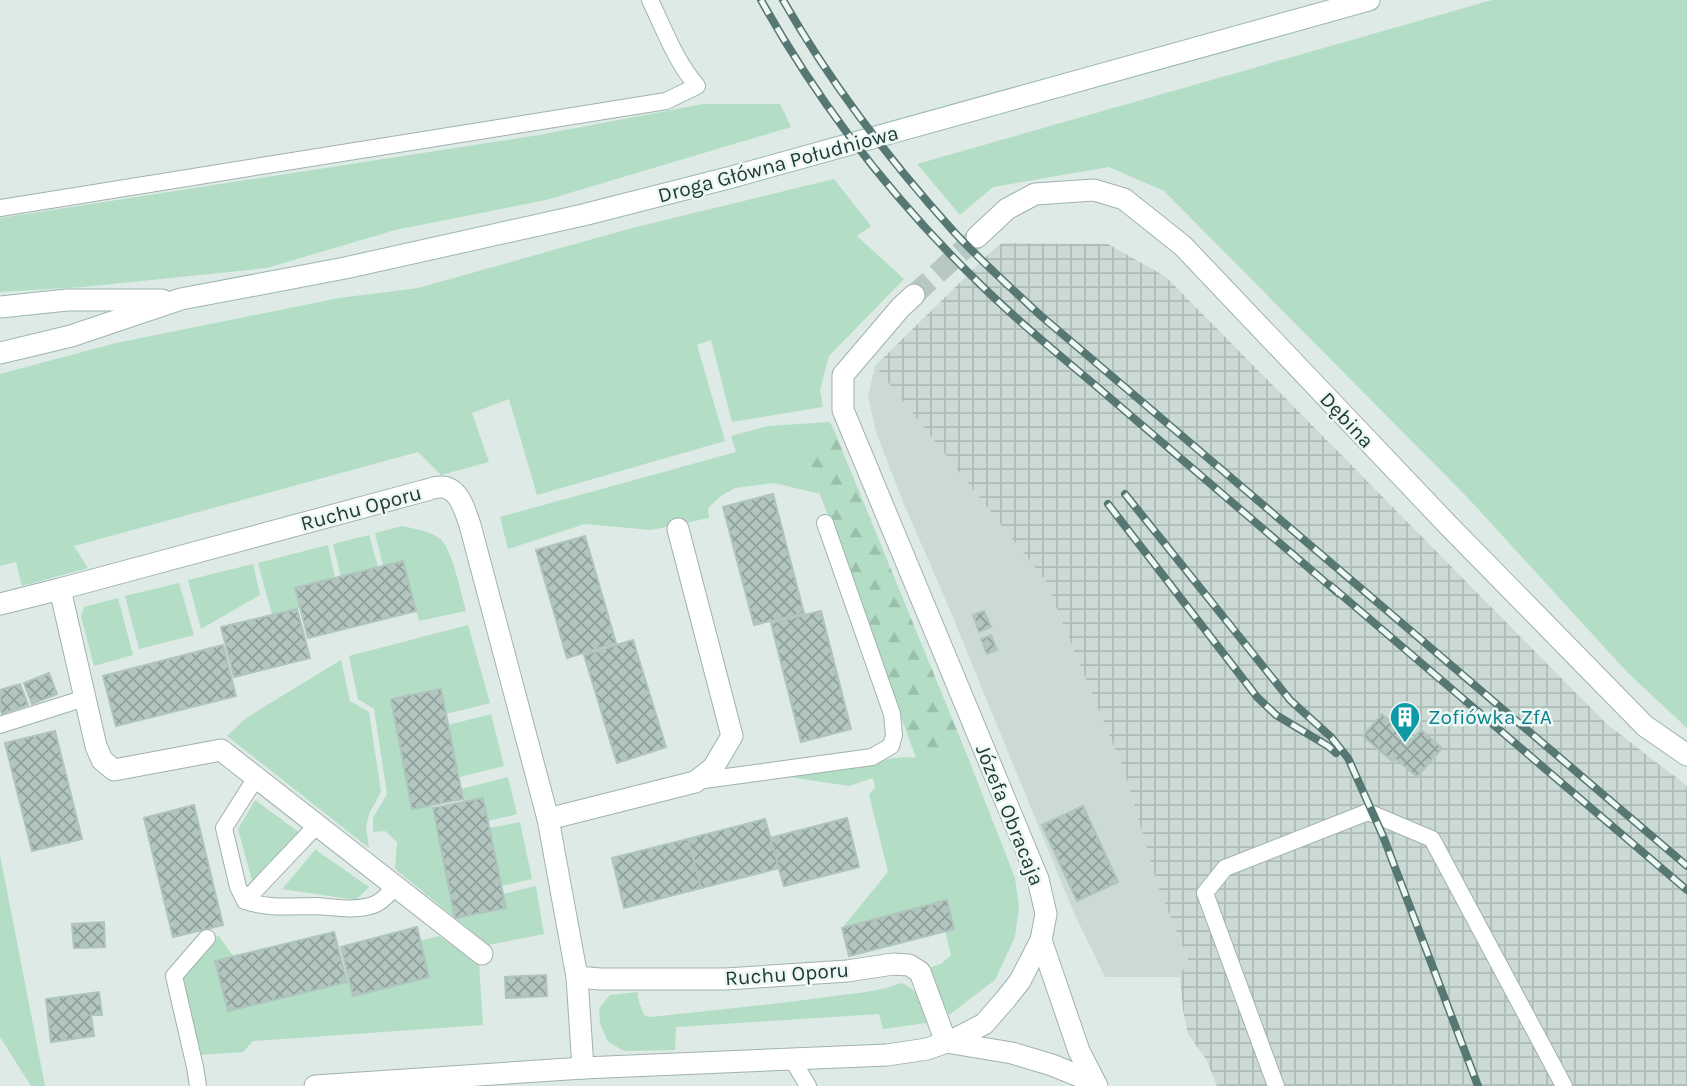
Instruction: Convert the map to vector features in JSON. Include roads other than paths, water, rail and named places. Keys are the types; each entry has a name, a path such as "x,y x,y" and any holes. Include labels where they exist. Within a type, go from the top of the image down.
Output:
{"street":[{"name":"Droga Główna Południowa","path":"0,353 71,336 181,299 345,268 583,215 718,181 1369,0"},
{"name":"Dębina","path":"977,237 1007,209 1035,194 1094,190 1124,199 1183,246 1448,525 1645,726 1687,755"},
{"name":"Józefa Obracaja","path":"583,1068 637,1076 792,1059 887,1055 927,1049 984,1024 1020,981 1041,940 1046,914 1038,879 843,410 843,375 914,295"},
{"name":"Droga Główna Południowa","path":"0,307 67,300 181,299"},
{"name":"Ruchu Oporu","path":"0,604 423,491 442,487 454,491 470,525 548,819 577,977 583,1068"},
{"path":"548,819 695,782 713,768 732,737 678,529"},
{"path":"60,589 96,746 102,760 114,770 221,750 482,954"},
{"path":"1041,940 1079,1051 1095,1084"},
{"name":"Ruchu Oporu","path":"577,977 726,979 847,971 893,964 909,965 920,972 946,1042"},
{"path":"946,1042 1012,1053 1052,1065 1095,1084"},
{"path":"315,1086 583,1068"}],"lane":[{"path":"0,208 666,101 697,86 688,76 650,0"},
{"path":"695,782 872,757 891,746 894,735 892,714 825,523"},
{"path":"0,725 85,698"},
{"path":"258,779 224,828 238,887 245,901 262,906 356,909 374,906 396,886"},
{"path":"1276,1086 1205,893 1225,868 1368,812 1432,839 1564,1086"},
{"path":"245,901 317,825"},
{"path":"198,1086 174,976 207,938"},
{"path":"792,1059 808,1086"}],"tunnel":[{"path":"914,295 977,237"}],"railway":[{"path":"761,0 808,78 835,116 891,188 952,256 1033,332 1338,593"},
{"path":"783,0 841,92 885,150 931,206 986,265 1040,315 1687,866"},
{"path":"1125,494 1290,700 1331,737 1348,758 1383,836 1478,1086"},
{"path":"1108,504 1257,697 1276,715 1336,753"},
{"path":"1331,586 1687,890"}],"place":[{"name":"Zofiówka ZfA","path":"1405,744"}]}
